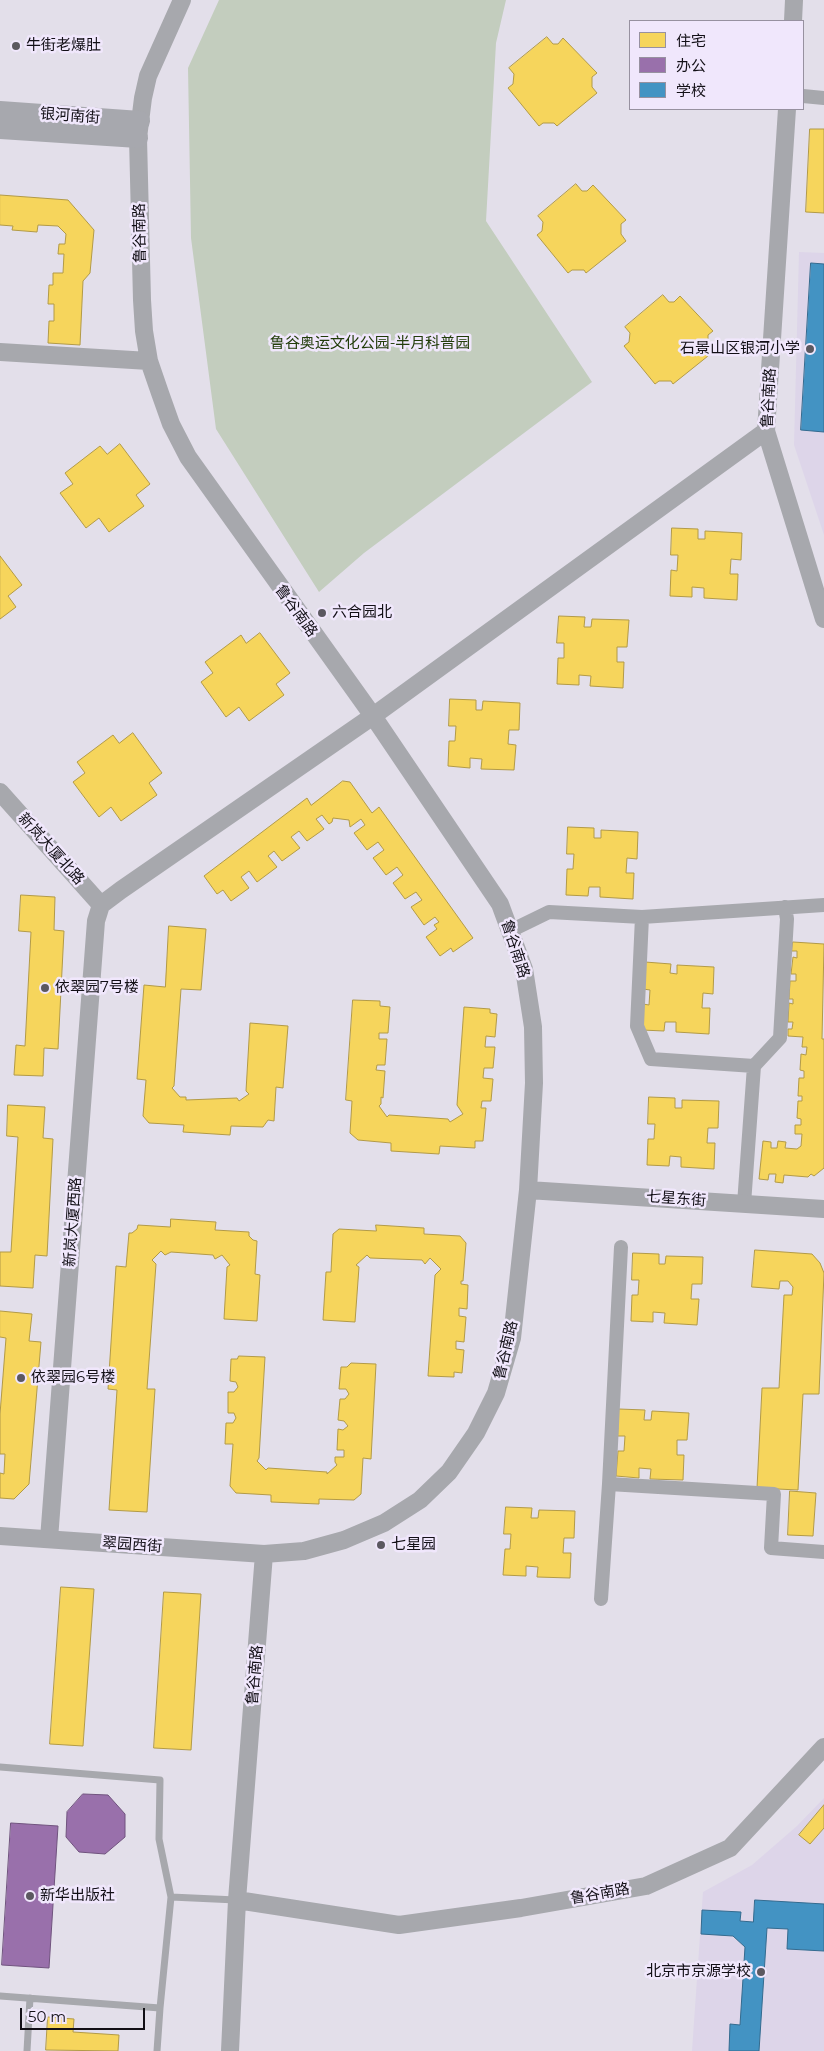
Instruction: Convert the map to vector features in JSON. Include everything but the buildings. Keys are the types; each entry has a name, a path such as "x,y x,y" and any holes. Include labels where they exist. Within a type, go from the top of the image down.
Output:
{"main road":[{"name":"银河南街","path":"0,111 139,129"},
{"name":"银河南街","path":"0,129 139,129"}],"street":[{"name":"鲁谷南路","path":"182,0 148,76 139,129 142,300 150,361 171,424 188,457 372,716 500,904 524,969 533,1027 534,1083 528,1190 512,1338 496,1393 476,1434 449,1472 420,1500 384,1523 344,1540 304,1551 264,1554 237,1900 230,2051"},
{"path":"793,20 794,0"},
{"path":"804,96 824,98"},
{"name":"鲁谷南路","path":"787,110 766,431 824,619"},
{"path":"0,352 150,361"},
{"path":"101,905 372,716 766,431"},
{"name":"新岚大厦北路","path":"0,792 101,905"},
{"name":"新岚大厦西路","path":"49,1539 96,921 101,905"},
{"path":"510,931 549,912 642,917 824,905"},
{"path":"744,1204 754,1066 780,1038 787,920 785,907"},
{"path":"642,917 637,1026 651,1059 754,1066"},
{"name":"七星东街","path":"528,1190 824,1209"},
{"path":"601,1600 621,1248"},
{"path":"609,1484 774,1494 771,1548 824,1552"},
{"name":"翠园西街","path":"0,1536 264,1554"},
{"name":"鲁谷南路","path":"237,1900 399,1926 521,1908 646,1886 730,1848 824,1747"}],"lane":[{"path":"0,1767 160,1780 159,1839 171,1897 157,2051"},
{"path":"171,1897 237,1900"},
{"path":"0,1996 160,2008"},
{"path":"28,2051 30,1998"}],"shaded area":[{"name":"石景山区银河小学","path":"799,252 824,253 824,535 794,445"},
{"name":"北京市京源学校","path":"824,1798 824,2051 692,2051 703,1892 752,1865 797,1826"}],"green space":[{"name":"鲁谷奥运文化公园-半月科普园","path":"219,0 506,0 496,43 486,221 592,382 364,553 319,592 216,429 191,238 188,68"}],"place":[{"name":"牛街老爆肚","path":"16,46"},
{"name":"石景山区银河小学","path":"810,349"},
{"name":"六合园北","path":"322,613"},
{"name":"依翠园7号楼","path":"45,988"},
{"name":"依翠园6号楼","path":"21,1378"},
{"name":"七星园","path":"381,1545"},
{"name":"新华出版社","path":"30,1896"},
{"name":"北京市京源学校","path":"761,1972"}]}
